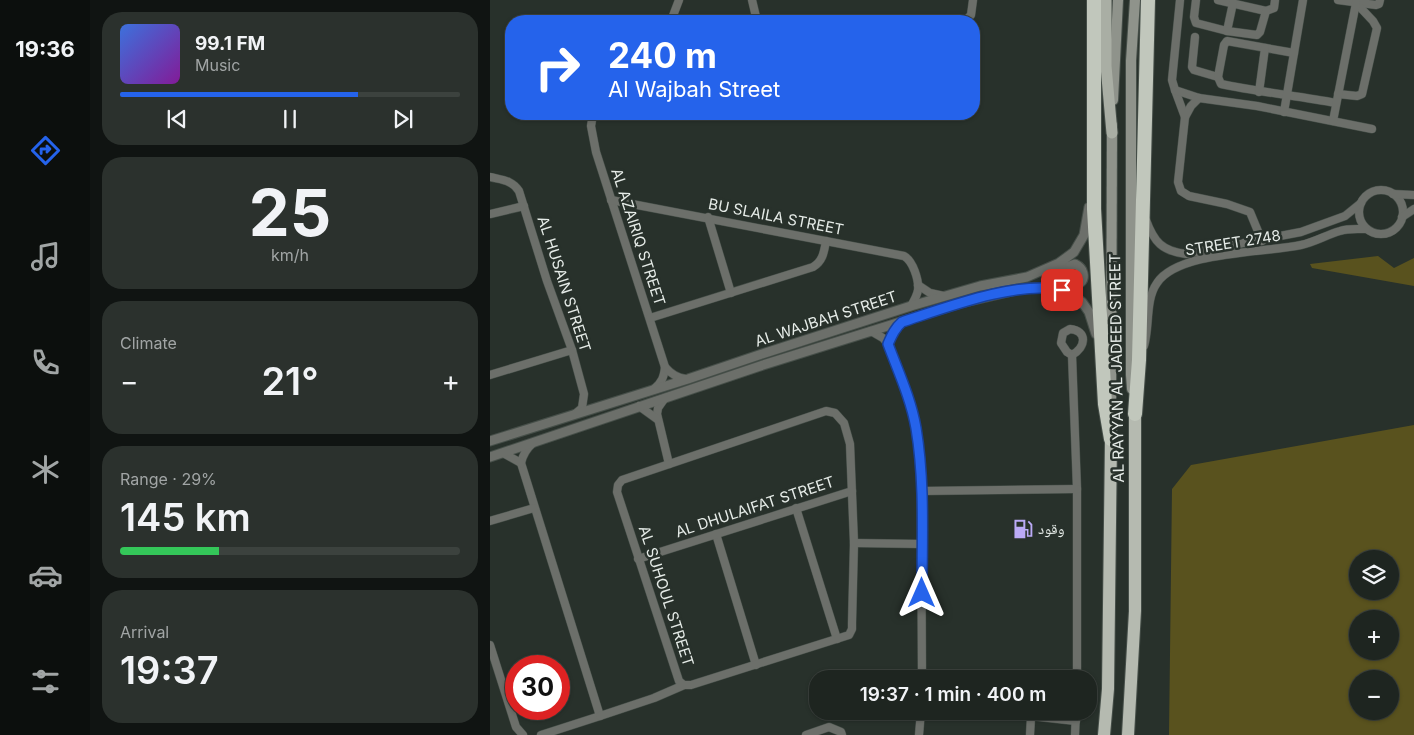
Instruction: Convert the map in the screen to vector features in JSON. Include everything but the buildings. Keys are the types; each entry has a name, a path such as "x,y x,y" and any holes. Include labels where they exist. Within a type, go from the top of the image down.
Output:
{"highway":[{"path":"1094,0 1094,209 1105,404 1111,439"},
{"path":"1135,414 1140,360 1148,0"},
{"name":"AL RAYYAN AL JADEED STREET","path":"1128,735 1135,611 1135,414"},
{"name":"AL RAYYAN AL JADEED STREET","path":"1104,735 1108,680 1111,439"}],"main road":[{"path":"1106,0 1106,66 1112,133"},
{"name":"AL RAYYAN AL JADEED STREET","path":"1111,439 1112,133 1118,0"},
{"name":"AL RAYYAN AL JADEED STREET","path":"1135,0 1131,61 1130,211 1131,375 1135,414"}],"street":[{"path":"674,15 680,0"},
{"path":"752,0 755,15"},
{"path":"972,0 972,15"},
{"path":"1180,0 1172,80 1185,117"},
{"path":"1196,0 1194,18 1196,23 1227,31 1256,35 1260,32 1266,11"},
{"path":"1218,0 1266,11 1274,8 1276,0"},
{"path":"1284,112 1303,0"},
{"path":"1338,0 1376,5 1379,4 1380,0"},
{"path":"1227,31 1233,3"},
{"path":"1338,94 1357,96 1362,94 1376,28 1373,21 1356,3"},
{"path":"1332,121 1356,3"},
{"path":"1195,37 1192,67 1194,70 1218,78"},
{"path":"1294,53 1227,41 1224,45 1218,78 1221,84 1259,92 1287,94 1336,103"},
{"path":"1259,92 1265,48"},
{"path":"1175,90 1199,98 1372,129"},
{"path":"1199,98 1191,106 1185,117 1178,182 1181,191 1189,196 1227,204 1250,212 1262,240"},
{"name":"AL AZAIRIQ STREET","path":"592,120 591,126 596,152 665,367"},
{"name":"AL WAJBAH STREET","path":"490,441 573,416 758,354 911,306 980,286 1028,276 1059,263 1069,256 1079,244 1087,224 1090,177 1094,157"},
{"name":"AL HUSAIN STREET","path":"490,177 510,181 515,184 524,206 572,350 584,394 582,408 573,416"},
{"path":"1393,194 1399,200 1402,208 1402,217 1399,225 1393,231 1386,234 1379,234 1366,229 1361,222 1359,212 1360,203 1367,195 1380,190 1393,194 1414,195"},
{"name":"BU SLAILA STREET","path":"611,200 708,217 904,256 912,263 918,285"},
{"name":"STREET 2748","path":"1144,213 1154,238 1166,248 1186,254 1286,236 1316,228 1340,218 1360,203"},
{"path":"490,214 524,206"},
{"path":"1402,217 1414,209"},
{"path":"708,217 731,293"},
{"name":"STREET 2748","path":"1140,360 1147,335 1152,291 1167,272 1175,267 1200,260 1290,247 1314,241 1341,230 1366,229"},
{"path":"1286,236 1292,237 1294,240 1294,244 1290,247"},
{"path":"650,318 813,267 822,258 826,241"},
{"path":"1025,288 1045,283 1076,285 1082,281 1084,275 1081,267 1075,264 1050,273 1028,276"},
{"path":"918,285 930,293 944,296"},
{"path":"911,306 918,293 918,285"},
{"name":"AL WAJBAH STREET","path":"490,457 666,397 871,331 961,303 1025,288 1062,290 1082,302 1093,322 1103,361"},
{"path":"888,344 896,327 902,322"},
{"path":"871,331 883,338 888,344 916,426 921,491 922,670"},
{"path":"491,372 572,350"},
{"path":"1072,355 1077,490 1077,670"},
{"path":"665,367 671,374 679,378 688,379"},
{"path":"654,389 661,383 665,367"},
{"path":"666,397 658,408 657,419 669,464"},
{"path":"639,406 657,419"},
{"name":"AL SUHOUL STREET","path":"826,411 835,412 840,417 850,444 854,543 852,629 849,635 692,685 684,685 679,681 617,492 618,485 622,480 669,464 826,411"},
{"path":"490,447 514,439 523,430"},
{"path":"534,443 527,448 521,463 600,716"},
{"path":"503,453 521,463"},
{"path":"921,491 1077,490"},
{"name":"AL DHULAIFAT STREET","path":"638,559 852,491"},
{"path":"490,521 534,508"},
{"path":"796,508 837,639"},
{"path":"716,534 756,665"},
{"path":"854,543 922,544"},
{"path":"490,645 516,727 524,735"},
{"path":"541,735 654,698 684,685"},
{"path":"919,735 920,720"},
{"path":"1030,735 1031,720"},
{"path":"1058,720 1076,722 1075,735"},
{"path":"806,735 829,728 841,732 842,735"}],"shaded area":[{"path":"1378,256 1394,268 1414,258 1414,286 1312,268 1310,264"},
{"path":"1414,425 1414,735 1169,735 1172,489 1191,465"}],"place":[{"name":"وقود","path":"1023,529"}],"route":[{"path":"922,593 921,491 918,442 913,414 888,344 892,335 896,327 902,322 961,303 1025,288 1054,288 1062,290"}]}
